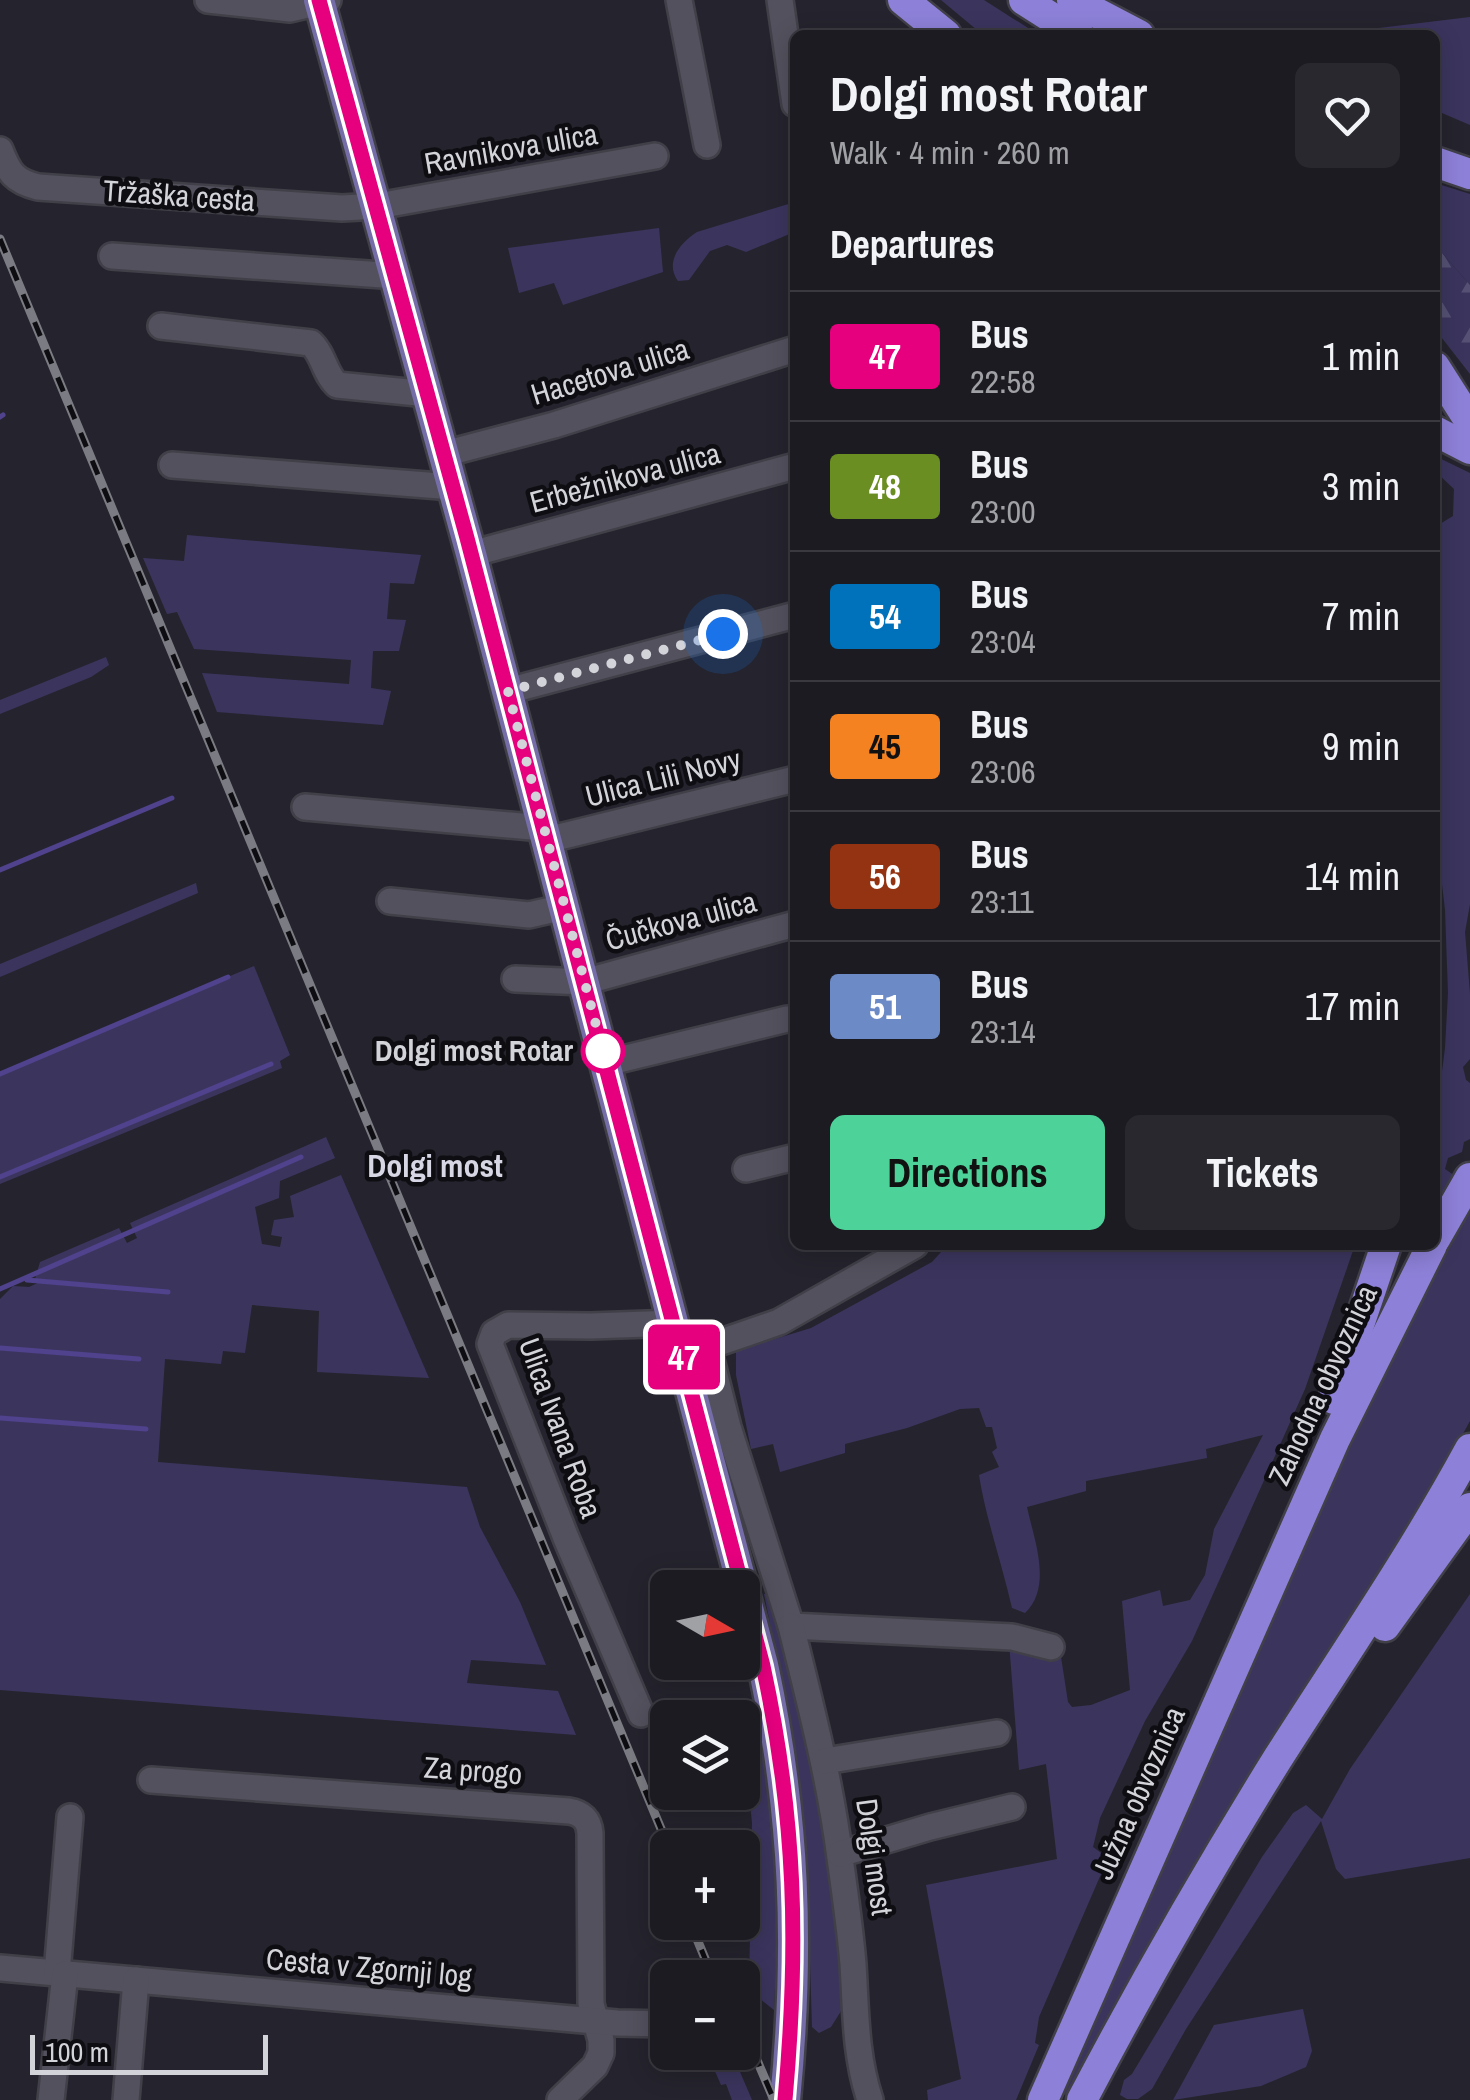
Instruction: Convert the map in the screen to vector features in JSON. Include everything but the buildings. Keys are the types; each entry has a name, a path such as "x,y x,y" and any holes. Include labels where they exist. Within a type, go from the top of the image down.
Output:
{"highway":[{"path":"903,0 940,30"},
{"path":"1024,0 1071,30"},
{"path":"1072,0 1129,30"},
{"path":"1440,164 1470,174"},
{"path":"1440,375 1465,413"},
{"path":"1440,434 1470,449"},
{"name":"Zahodna obvoznica","path":"1440,1230 1470,1178"},
{"path":"1282,1557 1284,1517 1340,1385 1384,1250"},
{"name":"Zahodna obvoznica","path":"1282,1557 1358,1389 1429,1250"},
{"path":"1082,2100 1277,1760 1406,1558 1470,1449"},
{"path":"1277,1760 1336,1694 1470,1508"},
{"name":"Južna obvoznica","path":"1043,2100 1282,1557"}],"main road":[{"path":"322,0 675,1323 695,1351 779,1743 792,1858 794,1982 785,2100"}],"street":[{"path":"208,0 290,10 322,0"},
{"path":"679,0 707,145"},
{"path":"780,0 790,69"},
{"name":"Tržaška cesta","path":"0,150 7,170 17,182 38,187 342,208 378,206"},
{"name":"Ravnikova ulica","path":"378,206 656,156"},
{"path":"112,256 397,276"},
{"path":"161,326 311,343 337,385 428,394"},
{"name":"Hacetova ulica","path":"444,454 554,425 790,351"},
{"path":"172,466 453,486"},
{"name":"Erbežnikova ulica","path":"471,554 790,467"},
{"path":"508,691 790,617"},
{"name":"Ulica Lili Novy","path":"545,834 790,781"},
{"path":"305,807 545,834"},
{"path":"390,902 530,915 564,907"},
{"name":"Čučkova ulica","path":"584,982 790,925"},
{"path":"515,979 584,982"},
{"path":"606,1063 787,1020"},
{"path":"746,1169 790,1158"},
{"path":"695,1351 779,1322 906,1250"},
{"name":"Ulica Ivana Roba","path":"641,1714 490,1344 494,1333 508,1324 675,1323"},
{"name":"Dolgi most","path":"695,1351 728,1427 791,1626 824,1762 853,1965 859,2066 870,2100"},
{"path":"791,1626 1012,1637 1051,1647"},
{"path":"824,1762 997,1733"},
{"name":"Za progo","path":"151,1780 569,1811 581,1815 588,1822 590,1833 590,2004 596,2021"},
{"path":"840,1854 1012,1807"},
{"path":"51,2100 70,1816"},
{"name":"Cesta v Zgornji log","path":"0,1968 650,2023"},
{"path":"126,2100 136,1980"},
{"path":"560,2100 598,2062 602,2048 596,2021"}],"green space":[{"path":"941,0 984,0 1031,30 977,30"},
{"path":"1470,17 1470,125 1440,112 1440,30 1362,30"},
{"path":"1440,185 1470,194 1470,285 1440,251"},
{"path":"790,204 790,234 746,252 727,245 710,251 689,280 678,281 674,260 680,247 697,232"},
{"path":"659,228 663,272 563,305 554,283 519,293 508,248"},
{"path":"1440,251 1470,285 1470,374 1440,335"},
{"path":"1440,458 1470,473 1470,904 1465,932 1470,1059 1463,1067 1470,1083 1470,1139 1464,1142 1462,1152 1448,1158 1445,1169 1455,1176 1440,1202 1440,1087 1448,993 1440,868 1440,524 1453,516 1454,489 1440,476"},
{"path":"187,535 421,555 414,584 390,583 387,619 406,620 399,651 373,651 371,688 391,691 383,725 217,712 202,673 349,684 351,660 194,649 177,612 167,614 143,558 184,561"},
{"path":"106,657 109,665 91,677 0,714 0,700"},
{"path":"196,883 198,893 0,977 0,964"},
{"path":"254,966 290,1055 280,1061 282,1068 0,1184 0,1072"},
{"path":"326,1137 335,1158 280,1181 279,1198 255,1207 262,1244 280,1247 282,1237 271,1235 274,1220 294,1217 290,1196 341,1175 429,1378 317,1372 319,1311 252,1305 245,1353 223,1351 221,1364 165,1359 158,1462 467,1487 480,1527 520,1602 546,1665 471,1660 467,1683 558,1691 576,1735 0,1690 0,1299 13,1286 29,1287 42,1281 35,1279 40,1262 119,1228 127,1243 137,1238 130,1223"},
{"path":"1470,1200 1470,1421 1070,2095 1060,2094 1319,1501"},
{"path":"1353,1250 1305,1389 1192,1641 1145,1721 1100,1818 1093,1847 1108,1858 1039,2017 1035,2043 1039,2045 1016,2100 928,2100 927,2090 961,2079 926,1885 1057,1859 1046,1764 1019,1770 1009,1642 1061,1657 1072,1707 1091,1705 1130,1690 1122,1601 1160,1590 1163,1606 1190,1600 1205,1575 1214,1529 1263,1435 1206,1449 1207,1458 1086,1481 1086,1491 1027,1507 1039,1562 1038,1590 1025,1613 1012,1608 979,1475 999,1467 992,1452 997,1448 992,1427 986,1427 979,1408 960,1409 845,1444 845,1453 780,1472 773,1444 751,1449 736,1375 736,1351 811,1328 932,1262 941,1252"},
{"path":"764,1594 772,1599 814,1762 842,1958 841,2011 831,2027 819,2033 812,2027 808,1896 801,1828 778,1663"},
{"path":"1470,1594 1470,1858 1345,1879 1336,1869 1321,1821 1186,2029 1152,2089 1138,2099 1120,2095 1124,2080 1132,2074 1262,1857 1293,1813 1306,1805 1322,1819 1350,1769"},
{"path":"760,1729 780,1878 774,2010 760,1999 760,1960 750,1960 750,1940 760,1940 760,1830 752,1830 751,1810 760,1810"},
{"path":"1303,2009 1312,2051 1306,2067 1261,2086 1173,2100 1214,2025"},
{"path":"714,2070 739,2070 752,2100 732,2100 726,2084 721,2085"}],"waterway":[{"path":"0,870 172,798"},
{"path":"0,1074 228,977"},
{"path":"0,1177 271,1064"},
{"path":"0,1289 301,1157"},
{"path":"27,1280 168,1292"},
{"path":"0,1348 139,1359"},
{"path":"0,1418 146,1429"}],"railway":[{"path":"0,239 662,1830"},
{"path":"697,1940 706,1960"},
{"path":"760,2067 774,2100"}],"bus line":[{"name":"47","path":"319,0 467,538 763,1666 785,1781 792,1858 794,1982 785,2100"}],"place":[{"name":"Dolgi most Rotar","path":"603,1051"}],"district":[{"name":"Dolgi most","path":"435,1166"}],"route":[{"path":"603,1051 606,1063 508,691 723,634"}]}
